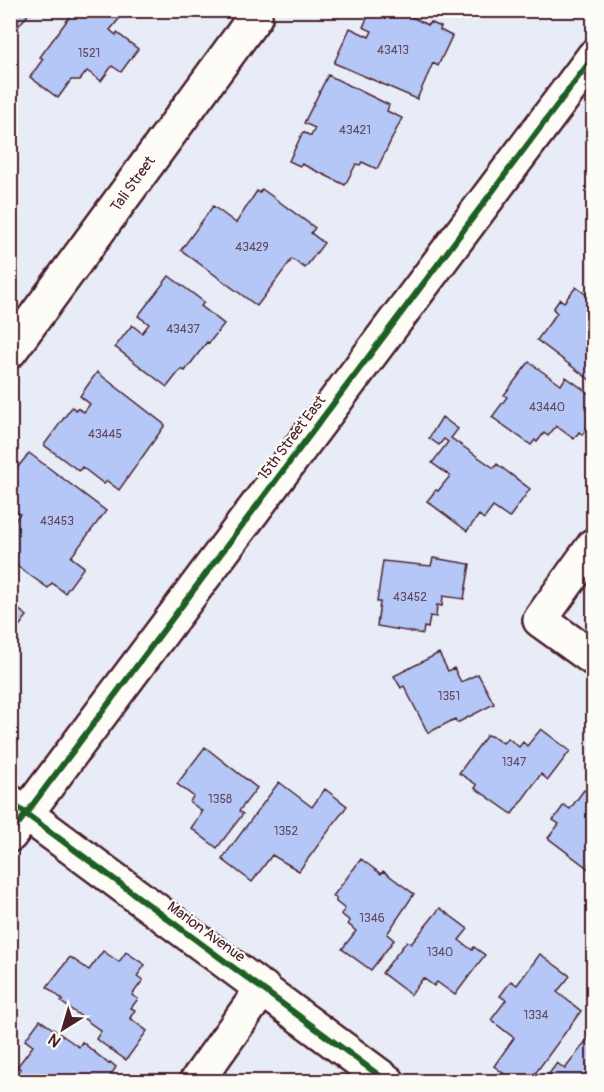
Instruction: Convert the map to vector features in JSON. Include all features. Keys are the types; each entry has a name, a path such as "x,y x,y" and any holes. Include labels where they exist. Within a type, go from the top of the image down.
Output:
{"street":[{"name":"Tali Street","path":"10,351 254,14"},
{"name":"15th Street East","path":"16,817 594,56"},
{"path":"594,544 540,620 594,659"},
{"name":"Marion Avenue","path":"16,817 263,988 388,1082"},
{"path":"196,1082 263,988"}],"building":[{"path":"10,10 32,10 10,36"},
{"path":"65,10 122,10 123,14 110,30 138,49 121,72 112,66 101,81 87,71 80,80 71,80 58,98 30,77 43,59 40,57 71,15"},
{"path":"371,10 397,10 428,25 430,22 441,27 440,30 452,36 438,66 433,63 417,99 334,63 350,28 369,37 372,31 363,27"},
{"path":"328,75 389,105 387,111 402,118 377,169 362,162 360,165 356,164 345,185 302,164 300,166 289,161 303,132 311,136 315,128 304,123"},
{"path":"262,189 315,228 311,233 324,243 305,268 292,259 257,306 181,250 213,206 236,223 257,191 259,193"},
{"path":"169,276 204,302 201,306 224,324 185,371 181,369 167,387 115,347 132,325 142,333 149,324 138,316"},
{"path":"576,287 591,298 594,295 594,383 537,340 557,313 553,309 560,299 564,302"},
{"path":"529,362 561,385 566,377 594,397 594,422 591,422 582,435 579,432 574,439 556,426 548,436 544,433 537,442 535,440 531,445 492,417 507,397 504,395"},
{"path":"97,372 165,425 119,490 107,481 104,484 82,467 79,471 44,445 72,407 84,412 90,404 80,396"},
{"path":"442,417 458,429 451,438 494,468 497,464 530,489 509,518 493,507 484,519 479,515 467,531 427,501 450,476 432,463 448,442 444,439 439,445 429,438"},
{"path":"29,453 106,511 71,557 84,567 65,593 52,583 48,588 10,561 10,527 20,514 10,507 10,477"},
{"path":"433,558 470,564 464,599 443,596 442,606 437,605 436,617 430,616 428,628 424,627 423,634 377,626 380,602 377,602 383,561 431,566"},
{"path":"10,599 16,604 14,606 27,616 10,638"},
{"path":"439,653 448,671 454,668 461,682 478,674 494,704 457,723 455,719 428,733 404,686 401,688 394,676"},
{"path":"541,729 570,751 548,780 541,774 512,814 475,788 477,785 459,773 487,735 503,743 508,738 519,747 523,742 527,746"},
{"path":"205,747 257,788 239,811 243,814 217,848 191,828 202,811 190,802 193,796 177,784"},
{"path":"279,782 312,807 325,789 347,806 299,871 272,855 252,882 222,859"},
{"path":"584,790 594,797 594,873 548,838 559,824 553,820 564,805 570,809"},
{"path":"361,859 381,874 383,871 414,894 387,934 394,940 371,970 342,949 356,931 348,924 350,921 341,914 345,909 336,902 333,896"},
{"path":"440,908 468,929 459,940 472,950 474,947 485,955 455,995 437,982 434,986 423,978 411,995 382,973 407,941 411,944"},
{"path":"103,951 119,962 126,952 145,965 137,976 143,980 132,995 138,999 131,1008 135,1010 130,1018 147,1031 126,1060 96,1039 101,1031 61,1002 63,1000 47,987 70,957 89,970"},
{"path":"540,954 570,976 557,992 581,1011 529,1082 515,1082 494,1066 514,1038 491,1020 506,1000 500,996 511,981 517,985"},
{"path":"40,1020 79,1047 82,1042 116,1067 107,1082 15,1082 13,1080 21,1069 17,1067 33,1046 25,1040"},
{"path":"594,1030 594,1082 543,1082 557,1063 565,1069"}],"cycle path":[{"path":"10,835 594,56"},
{"path":"10,802 388,1082"}]}
